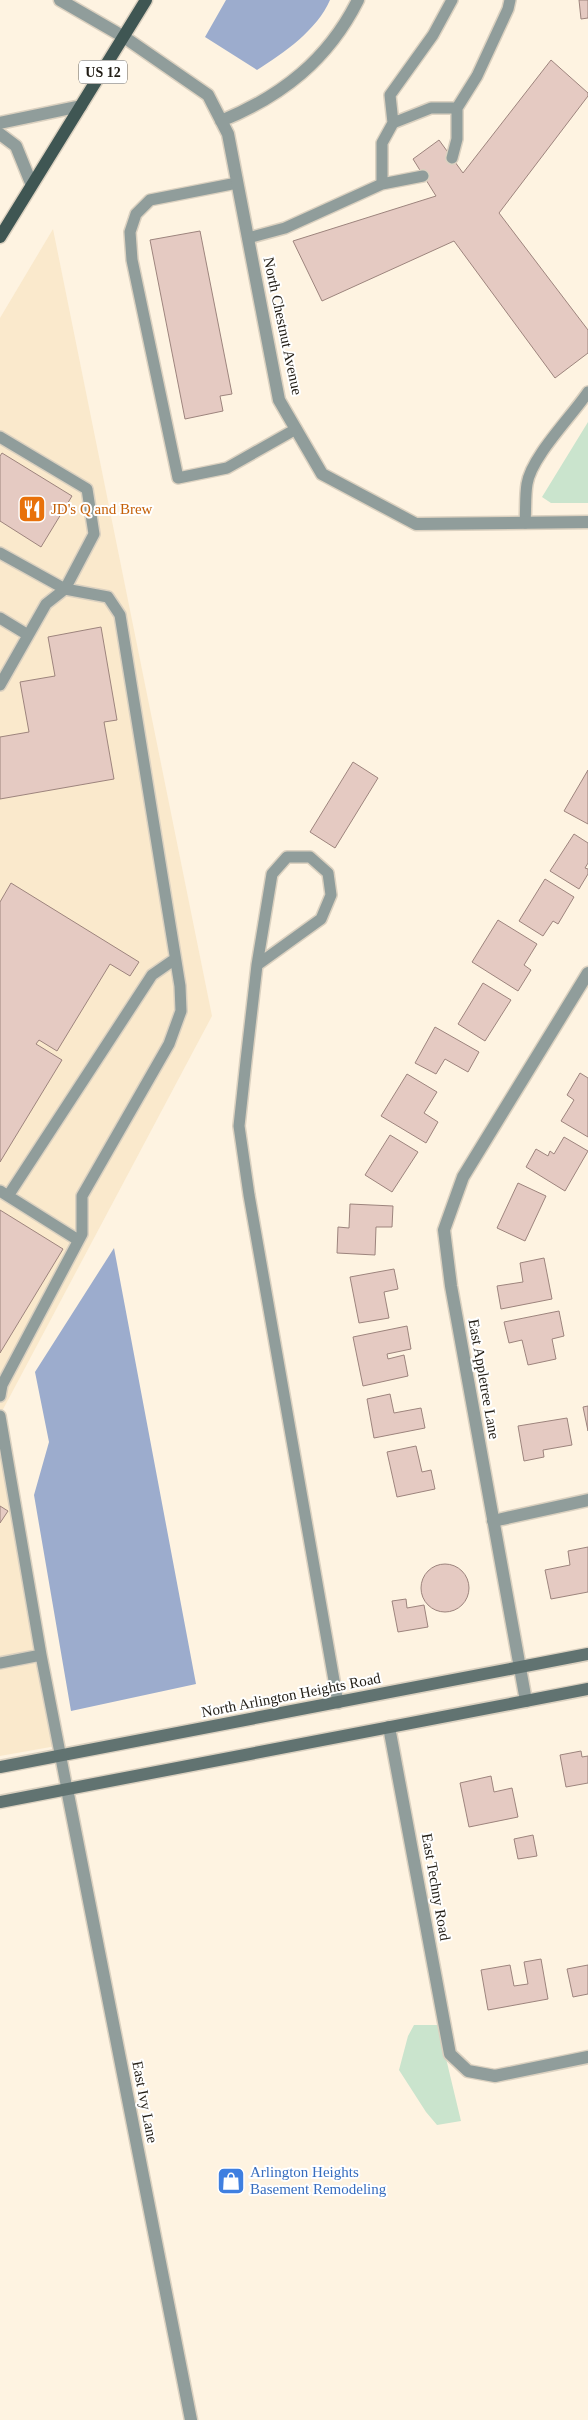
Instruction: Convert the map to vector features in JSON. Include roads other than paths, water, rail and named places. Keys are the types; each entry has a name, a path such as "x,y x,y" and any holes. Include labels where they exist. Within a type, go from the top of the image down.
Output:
{"main road":[{"name":"US 12","path":"0,237 31,183 146,0"},
{"name":"North Arlington Heights Road","path":"0,1767 588,1654"},
{"path":"0,1802 588,1689"}],"street":[{"name":"North Chestnut Avenue","path":"60,0 124,37 208,95 228,134 280,400 322,474 416,524 588,522"},
{"path":"221,121 254,108 300,77 348,20 358,0"},
{"path":"0,123 81,106"},
{"path":"0,134 16,146 31,183"},
{"name":"East Appletree Lane","path":"526,1701 451,1286 444,1230 463,1177 588,973"},
{"path":"493,1521 588,1500"},
{"name":"East Techny Road","path":"390,1727 450,2054 468,2071 494,2076 588,2058"},
{"name":"East Ivy Lane","path":"67,1790 191,2420"}],"lane":[{"path":"382,184 382,143 393,124 390,95 433,35 452,0"},
{"path":"452,158 457,139 457,108 477,76 508,9 510,0"},
{"path":"393,124 431,108 457,108"},
{"path":"248,238 285,228 382,184 423,176"},
{"path":"237,183 150,200 136,214 130,232 132,260 178,478 226,468 296,429"},
{"path":"525,523 527,483 537,460 575,412 588,392"},
{"path":"0,437 87,490 94,534 65,589 46,604 0,685"},
{"path":"0,553 65,589 108,597 120,615 175,959 181,1011 169,1044 82,1196 82,1234 2,1385 0,1396"},
{"path":"0,618 28,635"},
{"path":"257,965 321,919 331,895 328,873 310,857 287,857 272,874 257,965 239,1126 251,1205 338,1703"},
{"path":"78,1240 4,1194 152,975 175,959"},
{"path":"0,1416 41,1655 67,1790"},
{"path":"0,1663 41,1655"}],"water":[{"path":"226,0 330,0 317,21 299,40 257,70 205,37"},
{"path":"114,1248 196,1684 71,1711 34,1495 49,1442 35,1372"}],"place":[{"name":"JD's Q and Brew","path":"32,509"},
{"name":"Arlington Heights Basement Remodeling","path":"231,2181"}]}
